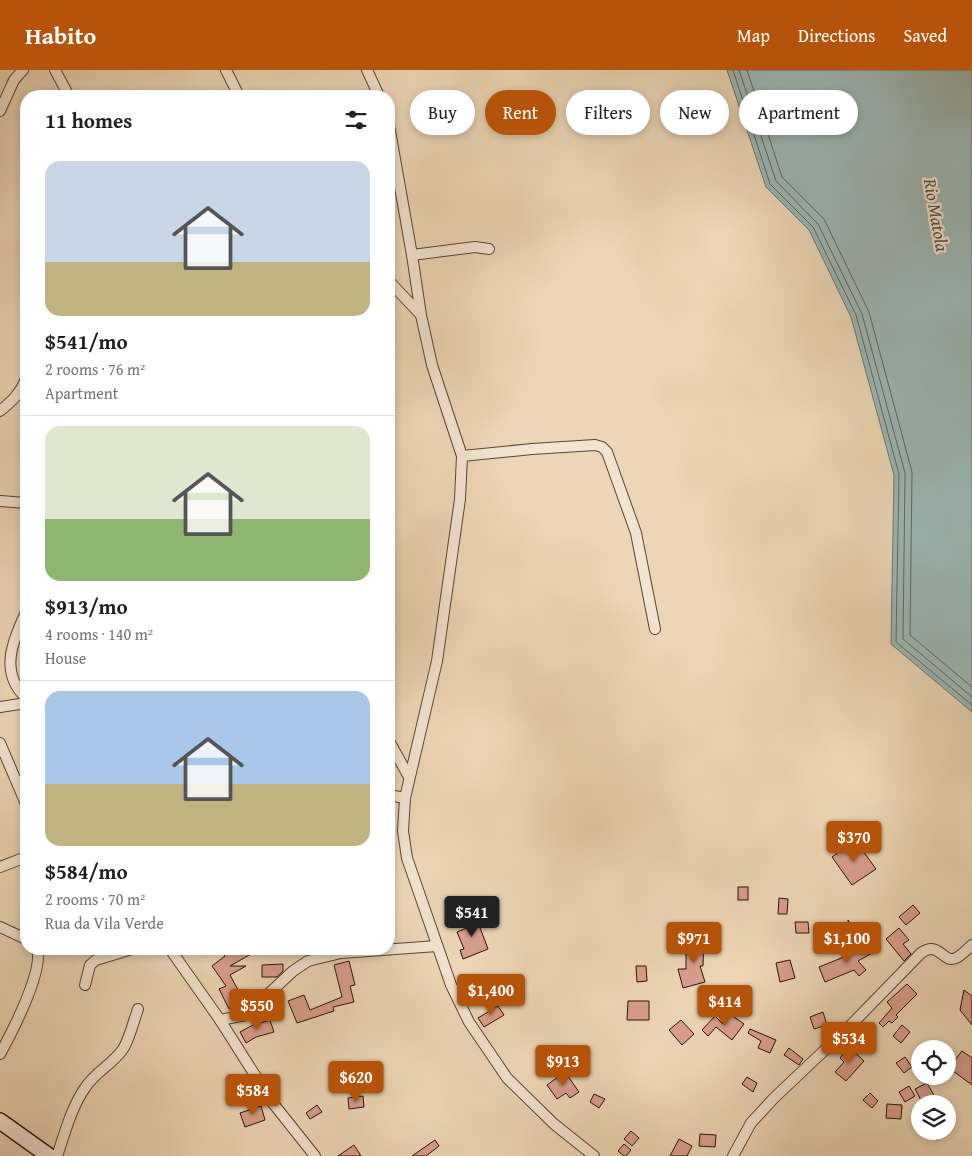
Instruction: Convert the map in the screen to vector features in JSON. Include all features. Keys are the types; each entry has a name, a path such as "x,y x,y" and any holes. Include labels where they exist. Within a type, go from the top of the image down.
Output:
{"main road":[{"path":"0,1122 49,1156"}],"street":[{"path":"0,111 14,80 23,70"},
{"path":"55,70 66,90"},
{"path":"226,70 236,90"},
{"path":"367,70 376,90"},
{"path":"395,169 421,315 432,365 462,456 460,499 437,662 408,777 405,798 403,831 408,858 451,985 469,1022 507,1078 554,1124 594,1156"},
{"path":"412,256 475,247 490,249"},
{"path":"395,287 421,315"},
{"path":"0,411 14,400 20,392"},
{"path":"462,456 532,449 595,445 602,447 607,452 636,533 655,629"},
{"path":"0,501 20,503"},
{"path":"20,624 4,655 1,667 14,691 20,694"},
{"path":"0,707 20,704"},
{"path":"0,743 20,790"},
{"path":"395,752 408,777"},
{"path":"395,796 405,798"},
{"path":"0,867 20,859"},
{"path":"0,926 20,936"},
{"path":"395,949 437,946"},
{"path":"733,1156 751,1123 774,1098 849,1027 921,953 931,948 938,950 949,959 955,959 972,946"},
{"path":"0,1054 15,1027 26,999 38,955"},
{"path":"85,985 90,965 96,960 112,955"},
{"path":"174,955 220,1020 272,1102 315,1156"},
{"path":"220,1020 246,1015 293,970 308,960 332,955"},
{"path":"57,1156 72,1112 84,1089 91,1079 113,1060 123,1048 138,1009"}],"water":[{"name":"Rio Matola","path":"727,70 972,70 972,712 891,644 894,475 851,317 809,230 766,187 749,135 858,135 858,90 739,90 739,106"}],"building":[{"path":"855,840 876,869 852,885 832,857"},
{"path":"738,887 748,887 748,900 738,900"},
{"path":"779,898 788,899 787,914 778,914"},
{"path":"913,905 920,913 906,925 899,917"},
{"path":"475,914 488,949 463,959 460,950 464,949 457,932 469,927 466,917"},
{"path":"848,920 853,928 866,928 866,939 859,939 863,946 838,943 840,932 849,932"},
{"path":"795,922 808,922 809,933 796,933"},
{"path":"899,928 909,940 903,944 911,954 904,961 886,939"},
{"path":"694,933 704,933 703,966 700,966 705,982 683,988 678,969 686,969 686,953 694,953"},
{"path":"879,943 881,948 858,961 866,970 859,976 854,970 825,982 819,967"},
{"path":"249,955 230,966 246,966 230,975 244,1001 229,1009 219,989 226,986 212,966 225,956"},
{"path":"790,960 795,978 780,982 776,963"},
{"path":"349,961 355,985 350,986 354,1002 333,1007 334,1011 297,1023 288,1001 304,995 310,1010 342,997 334,965"},
{"path":"283,964 283,971 277,977 262,977 262,965"},
{"path":"636,966 646,966 647,981 637,982"},
{"path":"907,984 917,994 896,1015 898,1017 892,1023 889,1021 883,1027 879,1023 892,1008 887,1002"},
{"path":"964,990 972,996 972,1025 960,1010"},
{"path":"628,1001 649,1001 649,1020 627,1020"},
{"path":"498,1006 504,1015 484,1027 478,1018"},
{"path":"823,1012 827,1025 814,1029 810,1017"},
{"path":"730,1014 744,1024 732,1040 716,1027 708,1036 702,1030 715,1016 723,1024"},
{"path":"270,1020 274,1032 256,1037 246,1043 240,1032"},
{"path":"681,1020 694,1034 682,1045 669,1030"},
{"path":"902,1025 910,1032 901,1043 893,1036"},
{"path":"750,1029 776,1040 770,1053 758,1048 761,1041 748,1033"},
{"path":"849,1047 864,1061 846,1081 835,1072 844,1062 840,1058"},
{"path":"789,1048 803,1059 799,1065 784,1055"},
{"path":"962,1051 972,1058 972,1085 956,1073 956,1059"},
{"path":"905,1057 911,1068 904,1073 896,1063"},
{"path":"565,1072 579,1092 570,1098 566,1093 557,1099 547,1085"},
{"path":"747,1077 757,1083 753,1092 742,1084"},
{"path":"928,1085 934,1095 918,1095 915,1089"},
{"path":"909,1086 914,1095 911,1095 911,1098 905,1102 899,1092"},
{"path":"870,1093 878,1101 872,1108 863,1100"},
{"path":"594,1094 605,1099 599,1108 590,1102"},
{"path":"363,1096 364,1107 349,1109 348,1098"},
{"path":"887,1104 902,1105 901,1119 886,1118"},
{"path":"317,1105 322,1112 310,1119 306,1113"},
{"path":"261,1106 265,1120 245,1127 240,1113"},
{"path":"631,1131 639,1138 632,1146 624,1139"},
{"path":"700,1134 716,1135 715,1147 699,1146"},
{"path":"679,1139 692,1146 687,1156 670,1156"},
{"path":"435,1140 439,1146 426,1156 412,1156"},
{"path":"624,1144 631,1150 626,1156 618,1151"},
{"path":"354,1145 361,1156 338,1156"}]}
